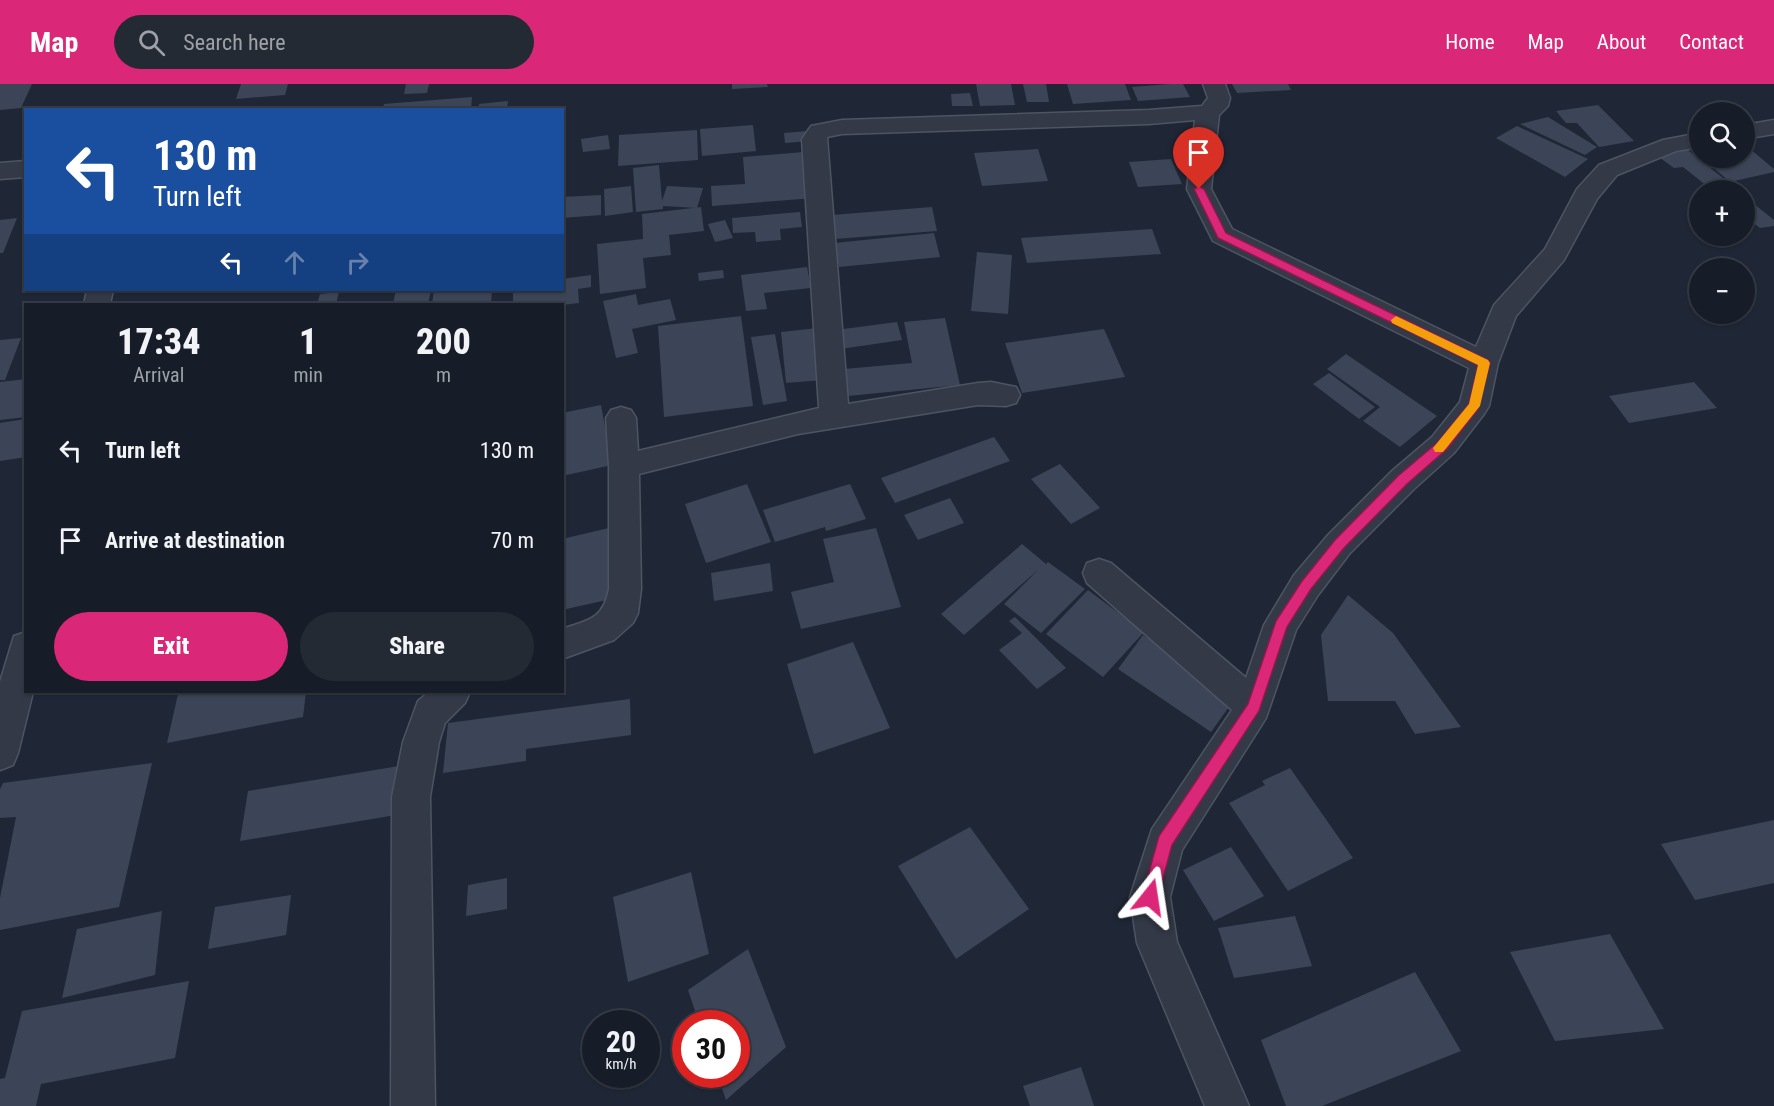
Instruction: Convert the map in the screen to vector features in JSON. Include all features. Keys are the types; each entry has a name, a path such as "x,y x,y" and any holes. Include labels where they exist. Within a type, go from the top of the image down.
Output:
{"street":[{"path":"834,418 814,139 819,131 842,127 1149,117 1208,112 1219,98 1214,84"},
{"path":"1208,112 1199,189 1222,235 1484,363"},
{"path":"1755,131 1774,128"},
{"path":"1227,1106 1157,943 1150,897 1165,842 1254,707 1281,625 1306,585 1339,544 1403,480 1443,445 1474,406 1484,363 1504,312 1555,254 1586,195 1608,170 1671,145 1689,142"},
{"path":"0,171 24,169"},
{"path":"624,466 798,423 978,394 1006,395"},
{"path":"564,643 602,630 621,613 625,589 624,466 621,418"},
{"path":"1099,573 1254,707"},
{"path":"0,753 24,655"},
{"path":"413,1106 411,797 421,742 431,713 452,693"}],"building":[{"path":"0,84 32,84 21,108 0,110"},
{"path":"241,84 288,84 285,95 236,99"},
{"path":"406,84 429,84 427,93 404,94"},
{"path":"732,84 767,84 768,87 732,89"},
{"path":"976,84 1011,84 1015,105 980,106"},
{"path":"1023,84 1046,84 1049,102 1027,102"},
{"path":"1067,84 1125,84 1131,100 1073,104"},
{"path":"1183,84 1190,97 1138,101 1132,87"},
{"path":"1232,84 1288,84 1291,90 1237,93"},
{"path":"970,93 973,106 952,106 951,94"},
{"path":"472,97 471,108 383,108 384,104"},
{"path":"508,101 507,108 479,108 479,104"},
{"path":"1598,105 1634,141 1599,147 1577,123 1566,123 1556,111"},
{"path":"1548,117 1597,147 1585,155 1520,124"},
{"path":"753,125 756,151 702,156 700,129"},
{"path":"1517,126 1588,159 1565,177 1496,138"},
{"path":"697,130 698,160 618,166 619,135"},
{"path":"807,131 809,141 785,143 784,133"},
{"path":"608,135 610,149 583,152 581,139"},
{"path":"1684,147 1689,151 1689,168 1710,168 1725,180 1699,180 1683,167 1674,168 1656,155"},
{"path":"1038,149 1048,181 982,186 974,153"},
{"path":"804,152 815,198 712,206 711,186 745,184 743,157"},
{"path":"1755,153 1774,169 1774,172 1739,180 1728,180 1714,168 1755,168"},
{"path":"1171,159 1182,184 1138,187 1129,162"},
{"path":"659,165 662,201 667,186 703,188 697,208 663,206 663,209 636,212 633,168"},
{"path":"631,186 633,212 605,216 604,189"},
{"path":"601,195 601,215 564,218 564,197"},
{"path":"1755,205 1774,220 1774,226 1760,228 1755,224"},
{"path":"701,207 704,231 669,235 671,255 643,258 646,288 600,294 597,244 643,239 642,214"},
{"path":"932,207 937,231 835,239 832,215"},
{"path":"800,212 802,227 780,229 781,240 756,242 755,232 733,233 732,218"},
{"path":"17,218 3,253 0,253 0,220"},
{"path":"725,220 733,238 715,242 708,224"},
{"path":"1152,229 1161,254 1027,263 1021,238"},
{"path":"934,233 940,257 839,267 834,243"},
{"path":"977,252 1012,255 1008,314 971,311"},
{"path":"807,267 811,288 764,293 767,309 746,311 741,275"},
{"path":"723,270 724,278 699,281 698,273"},
{"path":"591,275 591,287 578,289 579,303 513,303 513,291 564,291 564,279"},
{"path":"396,291 431,291 428,303 393,303"},
{"path":"434,291 492,291 491,303 432,303"},
{"path":"339,292 336,303 317,303 320,294"},
{"path":"636,294 638,305 670,299 676,320 632,329 638,353 616,358 603,301"},
{"path":"741,316 753,406 664,417 658,326"},
{"path":"945,318 960,385 848,396 844,369 912,363 904,322"},
{"path":"897,322 902,340 840,349 836,330"},
{"path":"818,328 823,380 786,383 781,332"},
{"path":"1104,329 1125,377 1022,393 1005,343"},
{"path":"775,334 787,401 763,405 751,337"},
{"path":"21,338 5,380 0,380 0,340"},
{"path":"1346,354 1437,416 1400,447 1363,421 1380,407 1327,369"},
{"path":"1329,373 1375,407 1359,419 1313,384"},
{"path":"24,379 24,417 0,420 0,382"},
{"path":"1694,382 1717,408 1629,423 1609,396"},
{"path":"601,405 612,465 564,476 564,413"},
{"path":"24,419 24,457 0,461 0,423"},
{"path":"994,437 1010,461 895,503 881,478"},
{"path":"1060,464 1100,508 1071,524 1031,479"},
{"path":"747,484 771,542 706,563 685,504"},
{"path":"850,484 866,519 826,531 825,527 775,542 763,510"},
{"path":"950,498 964,523 918,540 904,515"},
{"path":"609,528 620,597 564,610 564,539"},
{"path":"876,528 901,607 801,629 791,592 834,582 823,539"},
{"path":"1022,544 1046,564 1048,562 1085,589 1041,633 1004,604 1039,569 964,635 941,614"},
{"path":"770,563 773,591 714,601 711,573"},
{"path":"1088,590 1144,632 1103,677 1046,634"},
{"path":"1348,595 1393,633 1461,727 1415,734 1395,701 1328,701 1321,635"},
{"path":"1015,617 1066,668 1037,689 999,650 1022,633 1009,621"},
{"path":"1143,635 1236,697 1211,732 1118,669"},
{"path":"853,642 890,728 814,754 787,664"},
{"path":"306,693 303,717 167,743 178,694"},
{"path":"630,699 631,735 526,749 526,761 443,773 448,723"},
{"path":"152,763 119,907 0,930 0,898 16,817 0,818 0,789 3,783"},
{"path":"399,766 396,815 240,841 248,791"},
{"path":"1290,768 1353,858 1288,891 1229,803 1265,785 1262,781"},
{"path":"1774,820 1774,883 1695,900 1661,844"},
{"path":"970,827 1029,909 956,959 898,866"},
{"path":"1231,847 1264,896 1214,921 1183,870"},
{"path":"691,872 709,954 628,982 613,897"},
{"path":"507,878 507,909 466,916 468,885"},
{"path":"291,895 286,935 208,949 215,907"},
{"path":"162,911 155,975 62,998 77,929"},
{"path":"1295,916 1312,966 1234,978 1218,928"},
{"path":"1610,934 1664,1029 1555,1041 1510,952"},
{"path":"748,949 786,1047 750,1079 750,1010 695,1010 688,990"},
{"path":"1415,972 1461,1051 1322,1106 1286,1106 1261,1040"},
{"path":"189,981 175,1058 41,1084 36,1106 0,1106 0,1079 5,1078 22,1011"},
{"path":"1081,1067 1094,1106 1030,1106 1023,1086"},
{"path":"722,1088 740,1088 726,1100"}],"slow traffic":[{"path":"1396,320 1484,363 1474,406 1439,448"}],"route":[{"path":"1150,897 1165,842 1254,707 1281,625 1306,585 1339,544 1403,480 1443,445 1474,406 1484,363 1222,235 1199,189"}]}
